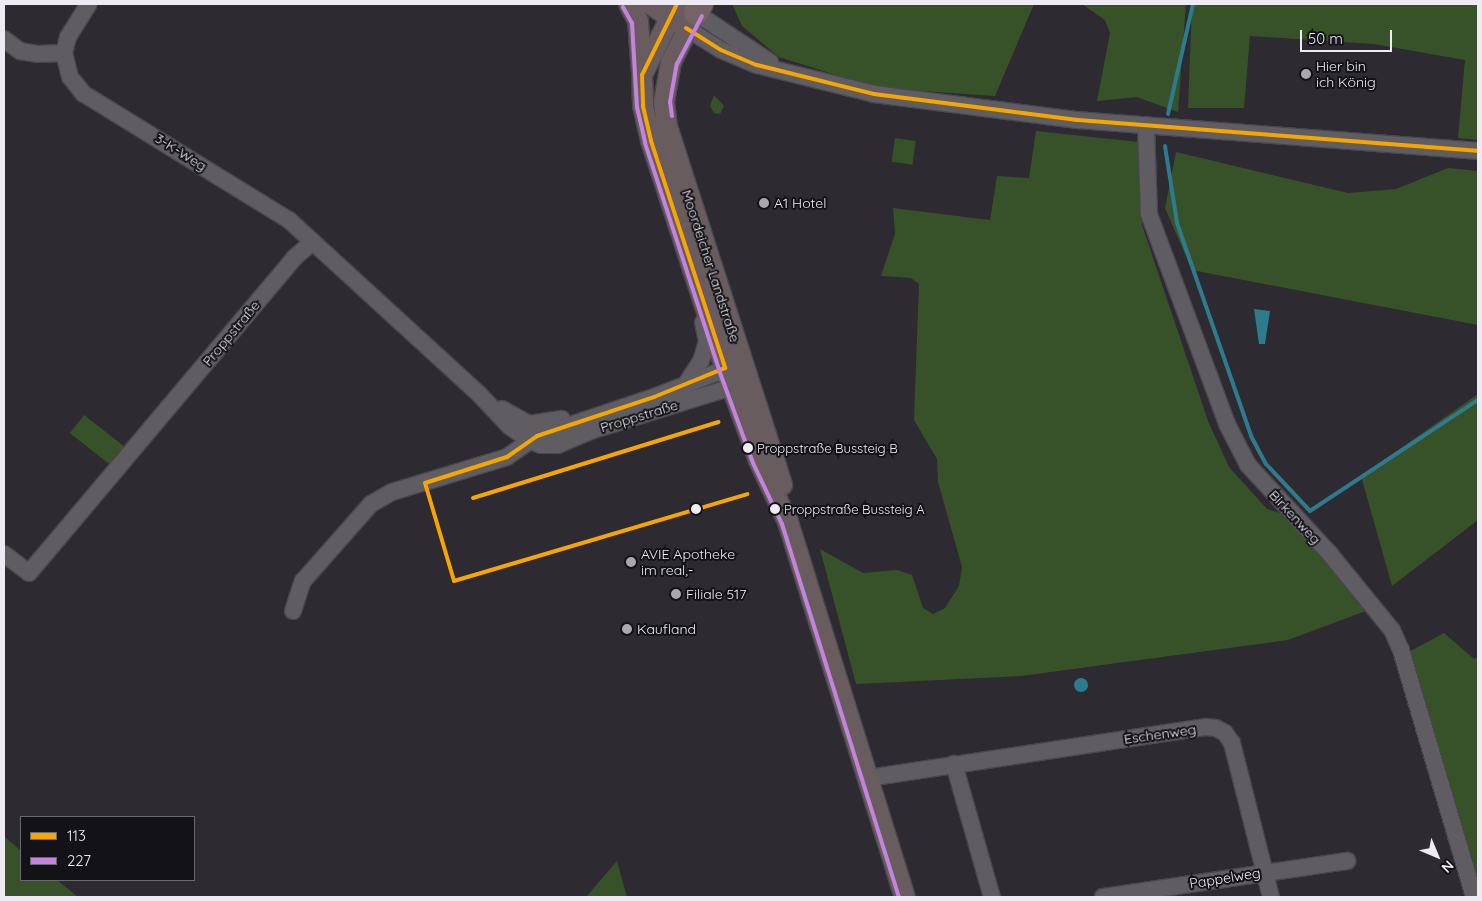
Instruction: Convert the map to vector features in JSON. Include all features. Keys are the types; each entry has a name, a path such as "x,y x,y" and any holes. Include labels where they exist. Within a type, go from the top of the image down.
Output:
{"main road":[{"path":"629,4 638,21 642,75"},
{"path":"650,4 686,12"},
{"name":"Moordeicher Landstraße","path":"686,12 642,75 643,106 651,141 706,312 737,375 785,495 788,522 905,897"},
{"name":"Moordeicher Landstraße","path":"686,12 671,62 664,102 667,126 737,375"}],"street":[{"path":"4,39 20,51 37,54 64,53 68,37 89,4"},
{"path":"686,12 785,71 874,94 954,106 1146,125 1478,151"},
{"name":"3-K-Weg","path":"64,53 70,77 84,94 266,205 298,228 311,243"},
{"name":"Birkenweg","path":"1146,125 1149,214 1227,424 1248,465 1330,554 1392,630 1403,657 1474,897"},
{"name":"Proppstraße","path":"4,554 29,573 288,266 311,243 479,394 509,426 529,432 542,445 558,445 737,375"},
{"name":"Proppstraße","path":"686,384 701,361 707,341 703,322 706,312"},
{"name":"Proppstraße","path":"293,611 303,581 371,504 392,492 508,457 529,432 601,413 686,384 737,375"},
{"name":"Eschenweg","path":"868,778 1206,727 1216,728 1225,733 1232,744 1271,897"},
{"path":"954,764 992,897"},
{"name":"Pappelweg","path":"1103,897 1347,861"}],"green space":[{"path":"732,4 1034,4 995,96 877,88 779,57 742,26"},
{"path":"1082,4 1186,4 1178,112 1137,97 1097,101 1110,33 1105,20"},
{"path":"1192,4 1478,4 1478,140 1458,138 1465,60 1374,44 1250,36 1244,108 1188,108"},
{"path":"714,95 724,106 720,114 714,113 710,106"},
{"path":"1036,131 1139,142 1143,160 1142,225 1208,421 1229,467 1267,509 1292,517 1371,609 1288,640 1021,676 856,684 820,549 863,573 897,570 912,575 923,608 933,614 945,608 959,586 962,567 938,482 937,459 914,420 919,284 911,278 881,276 895,234 893,208 990,220 997,176 1029,178"},
{"path":"895,138 916,141 912,165 892,162"},
{"path":"1176,152 1348,193 1396,189 1448,168 1478,171 1478,325 1192,270 1165,208"},
{"path":"1478,394 1478,520 1392,586 1361,476"},
{"path":"84,415 125,447 111,465 70,433"},
{"path":"1444,633 1474,659 1478,657 1478,883 1405,654"},
{"path":"4,836 20,850 20,881 58,881 78,897 4,897"},
{"path":"617,861 627,897 586,897"}],"water":[{"path":"1254,309 1270,311 1265,344 1259,344"},
{"path":"1081,678 1086,680 1088,685 1086,690 1081,692 1076,690 1074,685 1076,680"}],"waterway":[{"path":"1168,114 1193,4"},
{"path":"1165,146 1177,223 1251,436 1266,464 1310,511 1478,400"}],"transit line":[{"name":"113","path":"677,4 642,75 643,106 651,141 725,368"},
{"name":"227","path":"623,7 632,23 637,107 645,143 719,370 753,463 782,524 899,897"},
{"name":"227","path":"672,116 670,102 677,64 702,16"},
{"name":"113","path":"686,28 721,50 757,65 874,94 1077,120 1478,151"},
{"name":"113","path":"425,483 507,457 537,436 654,397 725,368"},
{"name":"113","path":"473,498 718,422"},
{"name":"113","path":"425,483 454,581"},
{"name":"113","path":"454,581 747,494"}],"place":[{"name":"Hier bin ich König","path":"1306,74"},
{"name":"A1 Hotel","path":"764,203"},
{"name":"Proppstraße Bussteig B","path":"748,448"},
{"name":"Proppstraße Bussteig A","path":"775,509"},
{"name":"AVIE Apotheke im real,-","path":"631,562"},
{"name":"Filiale 517","path":"676,594"},
{"name":"Kaufland","path":"627,629"}]}
